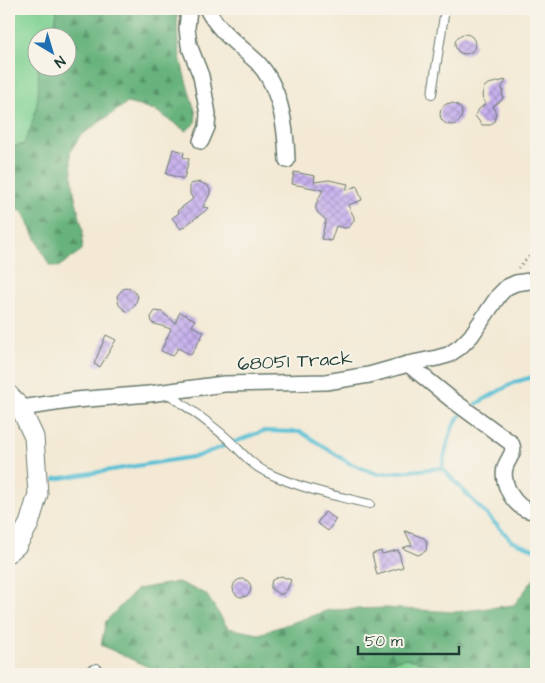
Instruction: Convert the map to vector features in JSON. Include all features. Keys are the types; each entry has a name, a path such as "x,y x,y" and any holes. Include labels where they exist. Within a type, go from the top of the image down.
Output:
{"street":[{"path":"189,9 187,28 189,45 201,76 208,114 207,127 201,141"},
{"path":"206,9 219,28 257,63 270,81 281,111 286,139 287,160"},
{"name":"68051 Track","path":"15,402 76,400 165,392 224,384 326,382 369,375 448,355 471,336 507,286 536,280"},
{"path":"408,364 512,443 513,452 506,464 505,482 516,501 525,509 536,512"},
{"path":"9,552 17,545 29,524 38,494 34,437 15,402"}],"lane":[{"path":"432,94 445,9"},
{"path":"165,392 198,414 230,440 245,457 266,472 322,493 370,504"},
{"path":"80,674 97,668"}],"green space":[{"path":"9,9 57,9 53,28 28,28 28,78 39,78 40,90 33,124 24,144 9,147"},
{"path":"57,9 178,9 179,50 184,75 196,114 195,123 186,131 155,110 127,103 80,136 70,152 74,192 83,231 82,250 58,267 49,265 23,212 9,206 9,147 24,144 36,107 38,78 78,78 78,28 55,28"},
{"path":"536,576 536,674 472,674 405,658 341,674 163,674 101,645 106,621 137,589 178,582 206,594 228,628 259,634 329,610 385,608 455,612 514,605"},
{"path":"405,658 472,674 341,674"}],"building":[{"path":"465,34 472,37 475,44 472,51 465,54 458,51 455,44 458,37"},
{"path":"506,80 502,88 503,97 501,101 493,106 496,114 494,122 490,125 482,125 475,116 485,104 482,96 484,87 488,84"},
{"path":"451,103 459,106 462,114 459,122 451,125 443,122 440,114 443,106"},
{"path":"173,149 184,152 183,157 189,159 184,179 166,174"},
{"path":"294,172 315,176 314,182 329,180 348,184 346,190 357,186 362,200 348,205 354,221 349,227 336,226 331,241 321,239 326,220 316,209 316,204 323,190 292,184"},
{"path":"200,182 208,186 210,190 210,194 203,207 209,208 181,229 172,218 179,213 177,211 193,199 190,194 190,184"},
{"path":"123,289 132,289 138,296 135,305 127,312 119,305 117,296"},
{"path":"155,311 162,312 175,323 180,312 195,320 192,326 204,332 191,355 178,348 173,356 161,351 171,329 152,323 151,317"},
{"path":"106,335 116,340 100,367 94,364"},
{"path":"325,512 336,519 328,531 317,523"},
{"path":"405,531 424,538 427,542 426,551 418,555 402,548 412,545"},
{"path":"398,550 403,567 377,575 372,554 381,551 382,554"},
{"path":"281,576 291,580 287,590 283,594 279,594 271,589 271,584 272,580"},
{"path":"242,579 248,582 251,588 248,594 242,597 236,594 233,588 236,582"}],"waterway":[{"path":"476,404 515,382 536,376"},
{"path":"55,479 198,456 263,431 301,432 349,463 377,474 442,468 450,434 460,416"},
{"path":"442,468 512,541 536,550"},
{"path":"9,488 15,486"}]}
